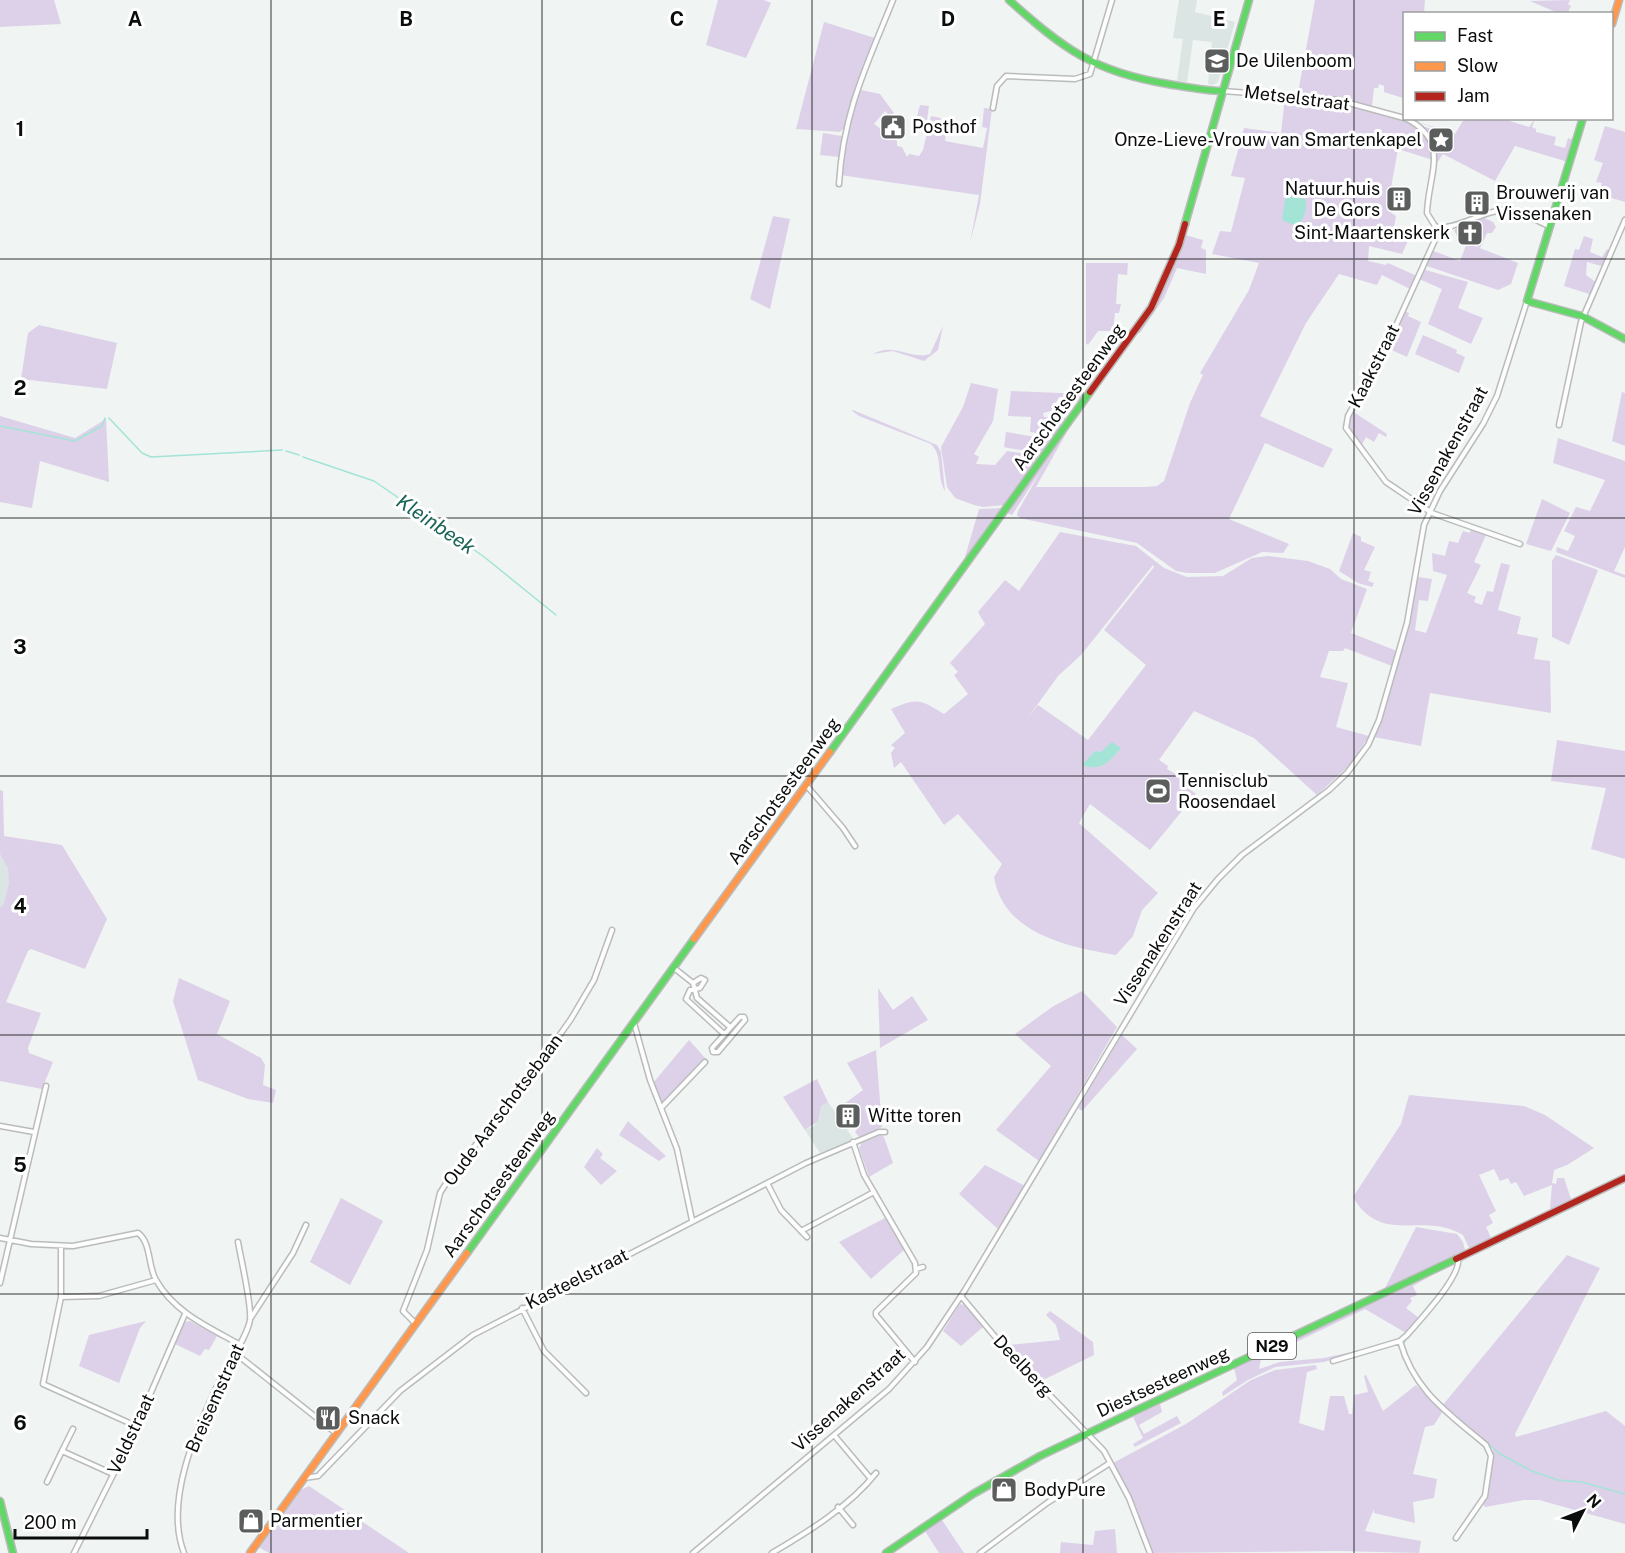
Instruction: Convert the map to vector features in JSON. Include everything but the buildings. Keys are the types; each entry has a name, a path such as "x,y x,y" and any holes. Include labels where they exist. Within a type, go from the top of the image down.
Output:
{"main road":[{"path":"1010,0 1053,40 1093,65 1136,79 1223,91"},
{"name":"Aarschotsesteenweg","path":"250,1553 1151,308 1174,261 1249,0"},
{"path":"1613,18 1619,0"},
{"name":"Vissenakenstraat","path":"1527,301 1548,226 1582,120"},
{"path":"1527,301 1582,316 1625,339"},
{"name":"Diestsesteenweg","path":"886,1553 1005,1475 1086,1434 1625,1178"},
{"path":"0,1502 11,1553"},
{"path":"0,1517 11,1553"}],"street":[{"path":"839,184 841,152 856,87 893,0"},
{"path":"993,108 997,86 1006,76 1075,79 1090,74 1112,0"},
{"name":"Metselstraat","path":"1223,91 1338,100 1403,117"},
{"name":"Metselstraat","path":"1408,120 1419,127 1432,146 1435,168 1427,213 1430,221 1440,229"},
{"path":"1440,229 1451,228 1471,218 1504,210 1548,226"},
{"path":"1559,425 1582,316 1625,220"},
{"name":"Kaakstraat","path":"1429,512 1386,482 1346,428 1348,416 1388,343 1440,229"},
{"name":"Vissenakenstraat","path":"693,1553 889,1389 915,1362 961,1296 1194,908 1223,873 1255,844 1338,782 1368,745 1379,720 1407,623 1417,552 1429,512 1497,396 1527,301"},
{"path":"1429,512 1520,544"},
{"path":"806,785 849,835 855,846"},
{"name":"Oude Aarschotsebaan","path":"416,1324 403,1311 427,1250 440,1193 454,1171 517,1095 571,1019 594,980 612,930"},
{"path":"674,968 694,985 697,998 730,1028"},
{"path":"694,985 686,999 724,1034"},
{"path":"740,1017 744,1017 745,1020 718,1052 713,1052 712,1048 730,1028 740,1017"},
{"path":"634,1023 661,1108 677,1149 692,1220"},
{"path":"661,1108 705,1062"},
{"path":"0,1283 46,1086"},
{"path":"0,1126 34,1132"},
{"name":"Kasteelstraat","path":"304,1478 318,1476 414,1378 473,1335 767,1183 853,1142 885,1132"},
{"path":"853,1142 864,1175 916,1269 913,1278 876,1311 876,1315 915,1362"},
{"path":"767,1183 781,1210 807,1237"},
{"path":"801,1231 874,1192"},
{"path":"250,1320 293,1253 306,1225"},
{"path":"0,1238 61,1246 91,1244 138,1233 145,1242 156,1280 185,1314 239,1344"},
{"name":"Breisemstraat","path":"184,1553 177,1535 176,1523 182,1479 219,1382 250,1320 238,1242"},
{"path":"61,1246 61,1297 43,1384 136,1426"},
{"path":"1333,1361 1400,1341 1444,1289 1458,1265 1458,1258"},
{"path":"916,1269 923,1267"},
{"path":"61,1297 99,1296 156,1280"},
{"name":"Deelberg","path":"961,1296 1007,1351 1104,1451 1129,1498 1150,1553"},
{"path":"522,1308 544,1351 586,1393"},
{"name":"Veldstraat","path":"74,1553 136,1426 185,1314"},
{"path":"1400,1341 1413,1375 1423,1390 1486,1445 1491,1453 1483,1502 1456,1538"},
{"path":"235,1353 337,1434"},
{"path":"47,1482 73,1429"},
{"path":"834,1435 871,1479"},
{"path":"62,1451 113,1474"},
{"path":"980,1553 1047,1503 1110,1463"},
{"path":"772,1553 797,1538 838,1507 876,1473"},
{"path":"838,1507 853,1525"}],"shaded area":[{"path":"0,0 54,0 61,24 0,27"},
{"path":"718,0 764,0 771,3 746,58 706,45"},
{"name":"De Uilenboom","path":"1179,0 1197,0 1195,12 1235,22 1218,82 1213,85 1208,84 1212,42 1193,40 1187,82 1177,81 1183,39 1173,38"},
{"path":"1315,0 1425,0 1424,12 1403,12 1403,98 1384,92 1384,86 1379,84 1378,88 1374,88 1372,106 1345,99 1298,93"},
{"path":"1570,0 1568,4 1571,6 1568,12 1556,12 1530,1"},
{"path":"824,22 875,38 855,88 845,127 840,132 796,129"},
{"path":"861,90 880,94 894,113 890,116 885,111 874,124 881,129 880,132 897,141 897,146 902,147 907,157 909,154 919,156 923,150 931,116 941,118 940,123 947,124 945,141 983,148 987,128 982,127 984,108 992,109 980,204 970,243 979,195 840,175 846,137 857,94"},
{"path":"1285,97 1369,109 1401,119 1418,128 1425,136 1433,160 1398,149 1387,210 1396,216 1394,227 1411,234 1402,254 1369,246 1368,261 1386,265 1388,263 1417,276 1412,290 1382,275 1377,285 1339,274 1306,323 1260,416 1333,449 1323,468 1265,443 1229,519 1289,544 1283,553 1262,552 1215,573 1187,573 1176,571 1137,543 1020,518 1017,515 1018,511 1042,469 1012,515 1007,513 1068,430 1036,487 1146,487 1157,486 1164,481 1190,403 1203,375 1200,373 1249,290 1259,263 1212,254 1220,231 1231,232 1245,178 1231,176 1244,128 1281,133"},
{"path":"920,105 929,106 926,127 922,131 915,124"},
{"path":"1413,120 1455,134 1463,120 1506,120 1529,127 1535,120 1532,127 1536,129 1536,132 1556,137 1554,145 1565,148 1568,138 1575,140 1568,162 1515,146 1495,181 1443,154 1437,163 1435,145 1437,143 1433,142 1421,126 1448,133"},
{"path":"1605,126 1625,132 1625,202 1598,194 1602,183 1596,182 1603,163 1594,160"},
{"path":"823,133 842,136 839,157 820,155"},
{"path":"1289,196 1305,199 1305,213 1297,226 1282,220 1285,200"},
{"path":"773,216 790,219 770,309 750,299"},
{"path":"1484,218 1493,222 1496,227 1492,233 1487,233 1480,248 1457,236 1454,230 1470,221"},
{"path":"1185,235 1203,240 1201,248 1206,250 1206,274 1177,268 1164,298 1140,333 1137,333 1161,294"},
{"path":"1584,236 1593,239 1590,252 1602,257 1607,249 1610,252 1605,267 1587,262 1586,275 1597,283 1592,295 1564,286 1575,249 1579,250"},
{"path":"1467,243 1518,263 1511,284 1498,290 1424,265 1431,250 1460,261"},
{"path":"1086,263 1128,263 1127,275 1118,274 1116,304 1121,304 1119,313 1115,313 1113,331 1098,331 1088,345 1086,343"},
{"path":"1422,269 1468,282 1458,308 1483,318 1471,344 1428,324 1442,289 1419,279"},
{"path":"1404,311 1409,313 1408,316 1421,322 1407,357 1387,348"},
{"path":"39,325 117,343 107,389 21,379 28,333"},
{"path":"943,326 938,350 924,361 893,351 873,354 895,350 916,355 930,354"},
{"path":"1423,335 1457,350 1456,353 1465,357 1459,373 1415,354"},
{"path":"971,383 998,389 993,421 974,454 979,457 976,464 995,465 1007,451 1040,456 1005,505 983,507 974,505 955,498 947,487 941,447 963,407"},
{"path":"1011,391 1085,394 1078,403 1067,397 1059,397 1051,411 1043,413 1044,417 1067,418 1054,436 1030,432 1031,417 1008,416"},
{"path":"1622,392 1625,393 1625,446 1612,441"},
{"path":"853,410 937,445 941,452 945,491 939,461 931,444 859,416"},
{"path":"1352,411 1387,434 1386,437 1379,433 1374,442 1366,437 1360,448 1347,428"},
{"path":"0,416 75,438 106,419 109,482 40,461 32,508 0,502"},
{"path":"1006,432 1051,440 1043,453 1008,448 1004,447"},
{"path":"1558,438 1625,461 1625,547 1614,571 1625,575 1625,578 1556,552 1557,547 1568,551 1575,536 1564,531 1576,507 1590,511 1605,480 1553,463"},
{"path":"1542,499 1570,513 1551,551 1526,544"},
{"path":"1003,508 968,557 965,557 979,509"},
{"path":"1471,530 1486,535 1474,562 1481,565 1467,593 1476,597 1474,602 1482,605 1487,591 1493,592 1501,563 1510,565 1498,610 1521,617 1517,634 1538,638 1534,659 1550,661 1551,713 1430,693 1421,746 1374,737 1405,639 1418,577 1432,579 1428,601 1419,600 1415,630 1426,633 1447,575 1433,571 1432,553 1445,556 1449,541 1458,543 1463,531 1469,533"},
{"path":"1060,532 1136,546 1164,568 1187,577 1223,576 1252,558 1268,556 1308,561 1330,569 1341,579 1367,589 1351,633 1397,651 1392,666 1345,648 1343,651 1329,651 1320,677 1348,683 1336,727 1369,736 1350,765 1317,795 1254,738 1194,711 1159,760 1168,766 1167,769 1186,780 1183,784 1196,794 1150,850 1090,804 1079,823 1158,893 1142,910 1133,936 1116,955 1059,942 1024,925 1010,912 1000,896 994,877 1002,864 958,814 944,825 901,762 894,768 891,753 895,748 891,745 905,733 891,709 918,702 929,705 944,714 968,694 954,675 958,672 950,663 985,624 978,612 1005,580 1019,591","holes":["1153,565 1154,567 1104,630 1146,665 1088,740 1038,705 1027,719 1058,676 1081,655"]},
{"path":"1353,533 1361,537 1361,541 1375,547 1364,570 1371,572 1368,581 1374,583 1372,587 1358,583 1339,571"},
{"path":"1556,555 1598,570 1569,645 1552,637 1552,561"},
{"path":"1557,740 1625,751 1625,859 1591,849 1606,788 1551,781"},
{"path":"1112,742 1121,748 1108,761 1094,767 1082,765 1095,751 1101,752"},
{"path":"0,790 3,791 4,836 62,845 107,919 85,969 31,949 28,951 6,1002 41,1013 28,1048 29,1053 53,1062 42,1089 0,1081 0,907 3,905 9,883 8,868 0,854"},
{"path":"0,854 9,868 9,883 3,905 0,907"},
{"path":"179,978 230,1001 217,1034 261,1058 265,1065 263,1085 276,1090 273,1103 248,1099 198,1080 173,1001"},
{"path":"878,988 893,1010 912,996 928,1020 880,1048"},
{"path":"1082,991 1117,1027 1039,1161 996,1130 1051,1066 1015,1034 1052,1007"},
{"path":"1122,1035 1137,1049 1082,1111 1078,1108"},
{"path":"689,1040 706,1059 661,1105 653,1083"},
{"path":"876,1050 882,1127 860,1138 855,1132 861,1124 844,1104 863,1090 847,1063"},
{"path":"817,1079 828,1102 821,1106 818,1121 805,1130 783,1097"},
{"path":"1409,1095 1524,1106 1545,1115 1594,1148 1567,1165 1554,1170 1552,1183 1556,1184 1557,1178 1564,1178 1571,1199 1550,1209 1552,1185 1524,1196 1516,1182 1511,1184 1508,1178 1500,1181 1494,1169 1479,1175 1496,1211 1489,1215 1493,1223 1486,1227 1491,1238 1469,1248 1463,1235 1448,1228 1390,1224 1376,1220 1364,1212 1353,1197 1401,1124"},
{"path":"828,1102 854,1140 820,1153 805,1130 814,1126 820,1106"},
{"path":"628,1121 666,1156 659,1161 619,1135"},
{"path":"881,1135 884,1137 893,1163 869,1177 859,1148 862,1143"},
{"path":"597,1148 603,1154 600,1158 617,1171 601,1185 584,1167"},
{"path":"985,1165 1025,1186 999,1230 959,1194"},
{"path":"341,1198 383,1221 350,1285 310,1262"},
{"path":"885,1218 904,1250 871,1279 839,1242"},
{"path":"1416,1227 1457,1234 1465,1250 1385,1288"},
{"path":"1567,1255 1600,1268 1515,1434 1516,1437 1606,1411 1625,1426 1625,1524 1539,1500 1524,1500 1485,1507 1483,1504 1493,1448 1442,1406"},
{"path":"1429,1277 1413,1286 1417,1295 1410,1298 1412,1301 1406,1308 1419,1318 1406,1333 1365,1309 1261,1359 1259,1369 1280,1362 1324,1358 1369,1348 1324,1362 1275,1367 1223,1396 1222,1392 1237,1380 1234,1368"},
{"path":"960,1304 965,1305 983,1327 961,1346 943,1331"},
{"path":"1050,1311 1093,1342 1094,1355 1041,1381 1008,1347 1009,1345 1060,1340 1056,1325 1046,1315"},
{"path":"146,1321 140,1328 119,1383 79,1366 89,1335"},
{"path":"190,1321 217,1336 209,1350 205,1349 200,1356 175,1344 184,1322"},
{"path":"1316,1365 1317,1369 1307,1372 1299,1423 1324,1431 1330,1396 1344,1396 1349,1414 1352,1414 1354,1395 1368,1392 1364,1376 1366,1375 1383,1411 1416,1385 1443,1411 1434,1425 1425,1427 1413,1474 1437,1479 1434,1498 1413,1502 1415,1523 1374,1513 1374,1509 1365,1531 1421,1541 1419,1553 1339,1551 1152,1553 1136,1507 1113,1463 1186,1424 1251,1380 1275,1370"},
{"path":"1160,1404 1162,1412 1139,1425 1144,1434 1177,1416 1181,1423 1135,1447 1133,1444 1143,1438 1133,1417"},
{"path":"309,1486 409,1553 269,1553 258,1547 296,1492"},
{"path":"942,1520 964,1553 939,1553 925,1531"},
{"path":"1115,1529 1117,1553 1060,1553 1061,1542 1093,1545 1095,1531"}],"waterway":[{"name":"Kleinbeek","path":"0,426 75,441 102,426 105,418"},
{"name":"Kleinbeek","path":"109,418 142,453 151,457 282,450"},
{"name":"Kleinbeek","path":"286,451 299,455"},
{"name":"Kleinbeek","path":"303,457 374,481 483,556 556,615"},
{"path":"1408,1331 1434,1299"},
{"path":"1403,1345 1408,1335"},
{"path":"1442,1405 1500,1454 1532,1471 1558,1480 1582,1482 1625,1494"}],"traffic: fast":[{"path":"1009,0 1064,45 1100,65 1142,79 1195,89 1223,91"},
{"path":"1185,224 1249,0"},
{"path":"1582,120 1527,301 1582,316 1625,339"},
{"path":"830,752 1090,392"},
{"path":"467,1253 694,939"},
{"path":"886,1553 973,1494 1040,1456 1456,1259"},
{"path":"0,1501 13,1553"}],"traffic: slow":[{"path":"1613,21 1619,0"},
{"path":"694,939 830,752"},
{"path":"250,1553 467,1253"}],"traffic: jam":[{"path":"1090,392 1151,308 1179,245 1185,224"},
{"path":"1456,1259 1625,1178"}],"place":[{"name":"De Uilenboom","path":"1217,61"},
{"name":"Posthof","path":"893,127"},
{"name":"Onze-Lieve-Vrouw van Smartenkapel","path":"1441,140"},
{"name":"Natuur.huis De Gors","path":"1399,199"},
{"name":"Brouwerij van Vissenaken","path":"1477,203"},
{"name":"Sint-Maartenskerk","path":"1470,233"},
{"name":"Tennisclub Roosendael","path":"1158,791"},
{"name":"Witte toren","path":"848,1116"},
{"name":"Snack","path":"328,1418"},
{"name":"BodyPure","path":"1004,1490"},
{"name":"Parmentier","path":"251,1521"}]}
